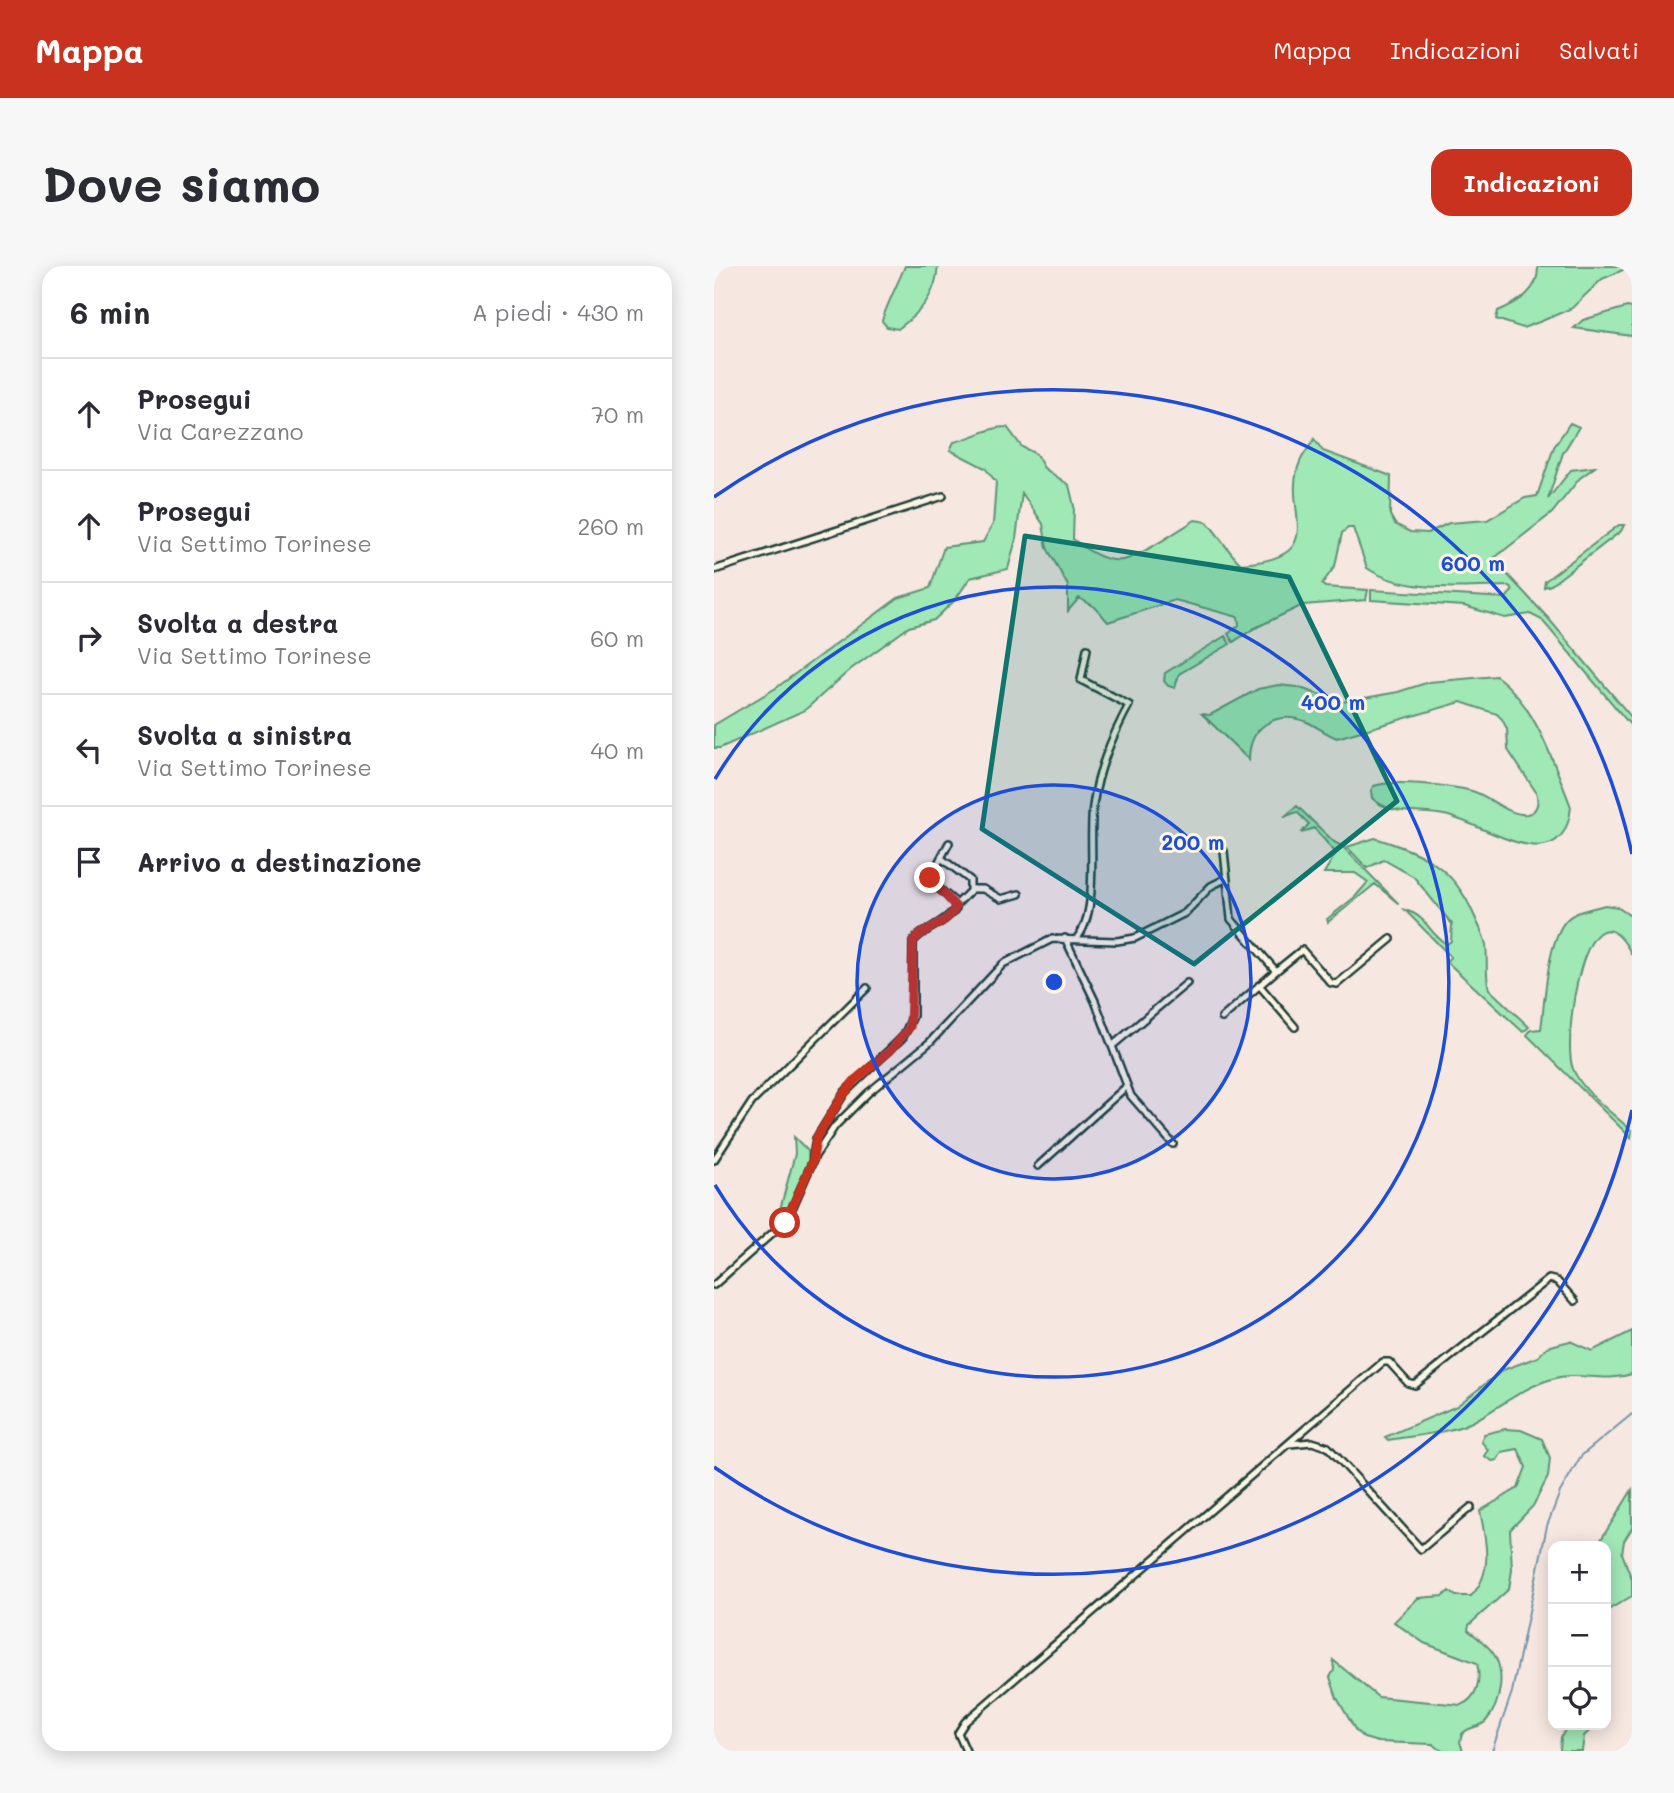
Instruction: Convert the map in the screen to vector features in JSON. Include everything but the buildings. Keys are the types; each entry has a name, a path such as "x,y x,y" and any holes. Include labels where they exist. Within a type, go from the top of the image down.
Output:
{"street":[{"path":"714,570 943,496"},
{"path":"1077,938 1084,928 1089,904 1090,837 1096,789 1113,736 1129,705 1081,680 1087,649"},
{"path":"949,843 931,882 956,905"},
{"path":"1224,851 1232,921 1276,971"},
{"path":"813,1160 816,1139 845,1092 899,1042 910,1027 914,940 941,925 971,888 970,880 941,858"},
{"path":"714,1286 787,1220 813,1160 851,1109 930,1042 998,968 1041,942 1065,937 1117,941 1139,937 1185,913 1212,885 1226,879"},
{"path":"971,888 983,889 1001,900 1019,894"},
{"path":"1065,937 1136,1104 1173,1144"},
{"path":"1222,1018 1302,950 1331,983 1337,985 1391,939"},
{"path":"1112,1046 1187,984"},
{"path":"1259,985 1295,1027"},
{"path":"714,1160 752,1102 867,988"},
{"path":"1038,1166 1127,1086"},
{"path":"966,1751 958,1733 965,1723 1383,1362 1389,1362 1408,1383 1417,1384 1549,1279 1557,1281 1575,1301"},
{"path":"1288,1444 1312,1442 1328,1447 1421,1549 1471,1507"}],"highlighted area":[{"path":"1025,536 1289,577 1397,801 1194,964 982,829"}],"green space":[{"path":"905,266 938,266 937,276 931,294 920,309 898,329 887,327 882,321 883,317"},
{"path":"1538,266 1632,266 1602,279 1572,308 1542,321 1523,328 1496,319 1498,311 1513,304 1531,289"},
{"path":"1627,307 1632,308 1632,336 1574,328 1583,320"},
{"path":"1570,423 1579,427 1563,453 1548,499 1571,470 1595,467 1580,478 1552,513 1493,559 1548,618 1632,718 1632,727 1542,620 1530,614 1505,618 1464,606 1371,600 1371,590 1506,598 1513,590 1509,586 1455,588 1417,585 1382,576 1367,568 1353,528 1342,533 1335,566 1322,584 1325,587 1368,590 1366,600 1303,605 1233,642 1228,634 1239,625 1238,617 1175,600 1108,622 1095,607 1079,598 1068,611 1068,586 1047,548 1043,524 1022,493 1016,539 1008,569 970,578 955,600 934,620 909,627 851,669 805,710 720,748 714,748 714,725 776,688 898,598 930,588 944,547 983,542 993,524 996,482 985,468 950,450 954,442 1007,427 1022,447 1036,454 1044,468 1069,485 1074,506 1073,539 1103,557 1116,560 1130,558 1195,520 1207,522 1241,564 1270,560 1287,552 1295,541 1298,528 1295,480 1301,459 1314,439 1323,451 1391,476 1390,515 1395,524 1410,532 1428,533 1449,523 1487,520 1525,498 1537,496 1554,447"},
{"path":"1619,525 1624,525 1621,531 1551,585 1544,587 1545,581"},
{"path":"1225,636 1230,644 1179,674 1175,688 1168,686 1164,681 1165,673"},
{"path":"1496,676 1522,702 1532,718 1571,807 1565,830 1553,842 1538,846 1519,843 1444,815 1387,808 1372,798 1371,790 1374,786 1394,783 1423,784 1472,791 1520,814 1533,811 1537,802 1536,792 1508,750 1507,729 1497,714 1461,702 1337,738 1307,722 1285,718 1266,724 1259,730 1250,748 1249,760 1202,714 1210,715 1258,689 1278,685 1297,687 1342,702 1398,692 1429,682"},
{"path":"1297,806 1334,842 1342,846 1399,904 1375,884 1328,922 1327,919 1355,897 1368,882 1355,873 1324,873 1336,853 1314,828 1301,833 1309,824 1297,812 1284,817"},
{"path":"1375,838 1422,856 1446,873 1456,884 1466,898 1485,941 1489,989 1529,1027 1523,1032 1446,961 1451,957 1405,910 1424,921 1441,940 1447,944 1451,941 1452,924 1414,877 1384,860 1367,868 1347,847"},
{"path":"1605,905 1617,907 1632,917 1632,955 1616,933 1602,931 1590,944 1581,968 1575,997 1570,1052 1573,1069 1578,1078 1591,1095 1632,1131 1631,1138 1527,1035 1531,1030 1541,1029 1549,967 1558,934 1564,923 1577,913"},
{"path":"794,1137 808,1151 806,1173 793,1205 774,1232 795,1154"},
{"path":"1632,1331 1632,1374 1552,1379 1531,1387 1462,1426 1442,1432 1388,1440 1385,1437 1457,1406 1503,1370 1538,1357 1547,1347 1570,1341 1592,1351"},
{"path":"1505,1429 1521,1430 1542,1439 1550,1458 1548,1477 1533,1506 1510,1530 1512,1570 1509,1589 1469,1625 1468,1630 1493,1653 1500,1669 1500,1687 1495,1706 1484,1723 1462,1734 1460,1742 1463,1751 1442,1751 1433,1744 1378,1742 1364,1738 1356,1731 1337,1698 1330,1677 1334,1670 1333,1660 1378,1697 1461,1705 1475,1693 1479,1675 1477,1663 1424,1643 1394,1622 1418,1598 1443,1596 1449,1591 1456,1596 1471,1596 1478,1587 1486,1566 1480,1511 1518,1488 1526,1467 1518,1449 1502,1452 1497,1460 1492,1461 1484,1456 1488,1450 1481,1441 1484,1434"},
{"path":"1632,1490 1632,1528 1624,1541 1622,1553 1632,1580 1632,1596 1611,1608 1611,1541 1600,1541"},
{"path":"1565,1730 1591,1730 1584,1736 1582,1751 1560,1751 1561,1737"}],"waterway":[{"path":"1492,1751 1512,1692 1547,1526 1560,1492 1581,1456 1632,1414"}],"route":[{"path":"785,1223 813,1160 816,1139 841,1098 855,1080 906,1035 910,1027 913,1016 913,942 918,935 941,925 956,907 954,901 931,882 930,878"}]}
